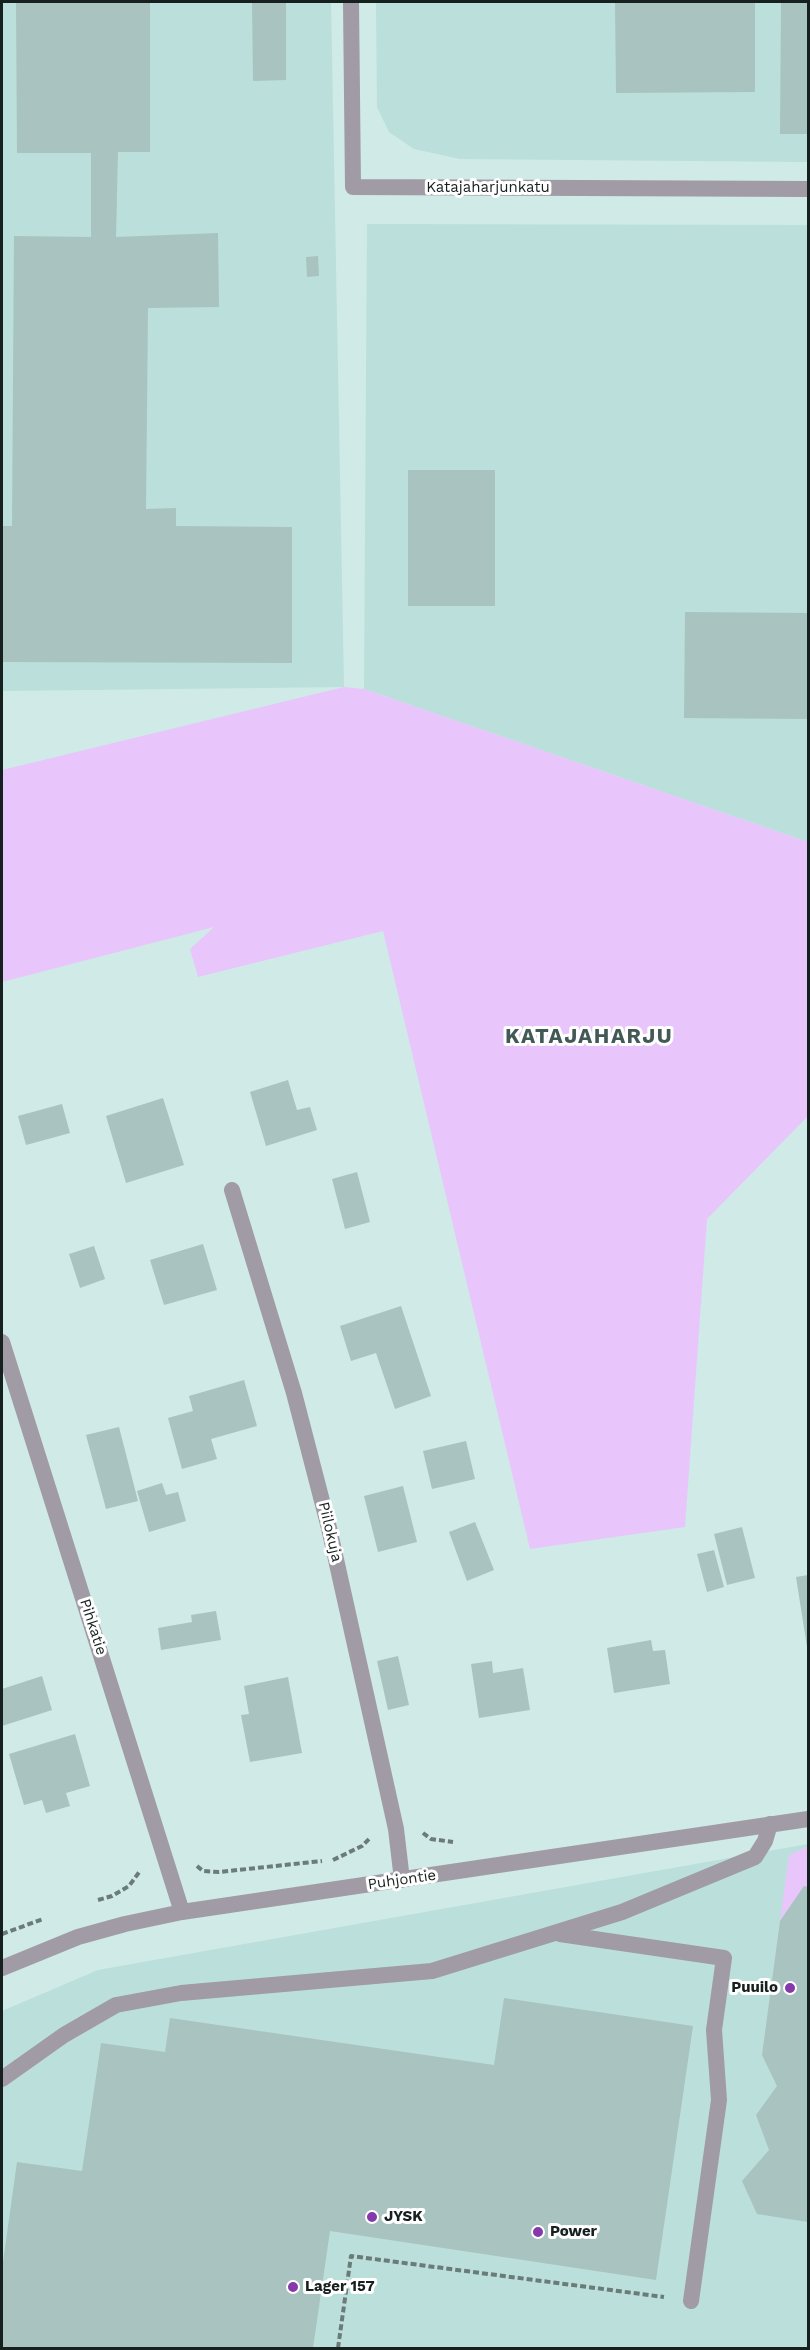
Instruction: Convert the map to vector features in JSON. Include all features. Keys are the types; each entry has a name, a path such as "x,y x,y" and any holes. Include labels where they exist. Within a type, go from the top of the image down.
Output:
{"street":[{"name":"Katajaharjunkatu","path":"351,2 353,187 808,189"},
{"name":"Piilokuja","path":"232,1190 294,1393 329,1528 396,1828 402,1880"},
{"name":"Pihkatie","path":"2,1342 182,1912"},
{"name":"Puhjontie","path":"2,1968 78,1937 182,1912 808,1819"},
{"path":"2,2079 64,2035 116,2005 181,1993 432,1971 556,1934 622,1912 755,1857 765,1841 770,1824"},
{"path":"556,1934 724,1958 714,2030 719,2100 691,2301"}],"path":[{"path":"338,2349 351,2256 691,2301"}],"shaded area":[{"path":"2,2 331,2 344,687 2,691"},
{"path":"376,2 808,2 808,162 460,159 414,149 389,132 377,107"},
{"path":"367,224 808,225 808,842 364,689"},
{"path":"344,687 364,689 808,842 808,1116 707,1219 685,1527 530,1549 383,931 198,977 190,949 214,927 2,982 2,770"},
{"path":"808,1844 808,2348 2,2348 2,2011 98,1970"},
{"path":"808,1846 808,1887 804,1886 780,1921 789,1855"}],"building":[{"path":"16,2 150,2 150,152 118,152 116,237 218,233 219,307 148,308 146,509 176,508 176,526 292,527 292,663 2,662 2,526 12,526 14,236 91,237 91,153 17,153"},
{"path":"252,2 286,2 286,80 253,81"},
{"path":"615,2 755,2 755,92 616,93"},
{"path":"781,2 808,2 808,134 780,134"},
{"path":"318,256 319,276 307,277 306,257"},
{"path":"408,470 495,470 495,606 408,606"},
{"path":"685,612 808,613 808,719 684,718"},
{"path":"288,1080 297,1110 310,1107 317,1130 266,1146 250,1092"},
{"path":"163,1098 184,1165 126,1183 106,1116"},
{"path":"62,1104 70,1133 26,1145 18,1116"},
{"path":"357,1172 370,1222 345,1229 332,1179"},
{"path":"203,1244 217,1290 164,1305 150,1260"},
{"path":"94,1246 105,1279 80,1288 69,1254"},
{"path":"401,1306 431,1396 395,1409 376,1353 351,1361 340,1326"},
{"path":"244,1380 257,1426 211,1439 217,1459 182,1469 168,1418 193,1411 189,1396"},
{"path":"119,1427 138,1501 106,1509 86,1435"},
{"path":"466,1441 475,1479 432,1489 423,1451"},
{"path":"162,1483 166,1495 178,1492 186,1521 149,1532 137,1491"},
{"path":"403,1486 417,1542 378,1552 364,1496"},
{"path":"475,1522 494,1570 467,1581 449,1532"},
{"path":"742,1527 755,1578 727,1585 714,1534"},
{"path":"714,1550 724,1587 707,1592 697,1554"},
{"path":"808,1575 808,1647 807,1647 796,1577"},
{"path":"216,1611 221,1640 161,1650 158,1628 192,1622 191,1615"},
{"path":"651,1640 653,1651 665,1650 670,1684 614,1693 607,1648"},
{"path":"398,1656 409,1705 388,1710 377,1661"},
{"path":"492,1661 493,1673 523,1668 530,1710 479,1718 471,1664"},
{"path":"42,1676 52,1710 2,1726 2,1689"},
{"path":"288,1677 302,1753 250,1762 241,1715 249,1714 244,1686"},
{"path":"75,1734 90,1786 66,1793 70,1806 46,1813 42,1800 24,1805 9,1754"},
{"name":"Puuilo","path":"804,1886 808,1887 808,2222 757,2214 742,2181 769,2150 756,2115 777,2086 762,2055 780,1921"},
{"path":"504,1998 693,2026 656,2280 330,2231 313,2348 2,2348 2,2269 17,2162 82,2171 101,2043 165,2052 170,2018 494,2065"}],"place":[{"name":"Puuilo","path":"790,1988"},
{"name":"JYSK","path":"372,2217"},
{"name":"Power","path":"538,2232"},
{"name":"Lager 157","path":"293,2287"}],"district":[{"name":"KATAJAHARJU","path":"589,1037"}]}
